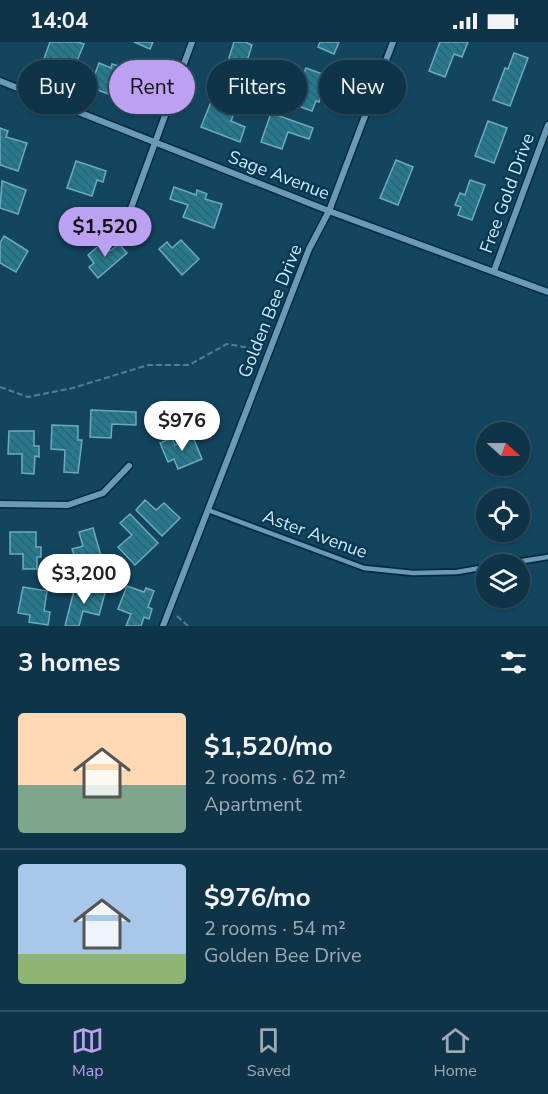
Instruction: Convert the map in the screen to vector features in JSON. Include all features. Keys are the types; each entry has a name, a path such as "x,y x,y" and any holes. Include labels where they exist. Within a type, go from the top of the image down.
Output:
{"street":[{"path":"130,211 192,42"},
{"name":"Golden Bee Drive","path":"163,626 309,249 329,211 393,42"},
{"name":"Sage Avenue","path":"0,81 329,211 548,292"},
{"name":"Free Gold Drive","path":"494,271 548,125"},
{"path":"0,504 68,505 103,493 129,466"}],"lane":[{"name":"Aster Avenue","path":"208,510 364,568 413,573 456,572 476,569"},
{"path":"530,560 548,557"}],"path":[{"path":"0,387 28,397 73,388 148,365 189,365 227,344 269,352"},
{"path":"170,609 188,626"}],"building":[{"path":"50,42 84,44 77,60 43,60"},
{"path":"134,42 153,42 150,49"},
{"path":"234,42 245,42 252,45 247,60 228,60"},
{"path":"320,42 339,42 334,54 318,47"},
{"path":"440,42 468,42 462,57 454,54 445,77 429,71"},
{"path":"514,53 528,58 510,106 493,100 505,68 508,69"},
{"path":"99,63 109,67 109,94 97,90"},
{"path":"307,68 319,73 319,102 316,101 312,111 307,109"},
{"path":"207,112 207,114 234,114 231,121 245,127 240,142 201,127"},
{"path":"271,114 313,128 309,139 288,132 282,149 261,142"},
{"path":"488,121 507,128 494,163 475,156"},
{"path":"0,128 8,131 6,137 27,143 18,171 0,165"},
{"path":"396,160 413,167 398,205 380,198"},
{"path":"76,161 106,171 103,182 97,180 92,196 67,188"},
{"path":"470,180 485,185 472,220 458,215 461,207 455,205 460,193 465,195"},
{"path":"2,181 26,190 18,214 0,208"},
{"path":"174,187 196,195 197,190 207,194 205,199 222,204 214,228 183,217 188,205 170,199"},
{"path":"70,213 96,223 92,234 66,224"},
{"path":"4,236 28,251 16,272 0,263 0,243"},
{"path":"181,240 199,259 182,275 159,249 167,242 172,248"},
{"path":"103,242 110,251 119,244 127,253 98,278 89,267 94,263 88,255"},
{"path":"91,410 136,412 136,425 112,424 111,438 90,437"},
{"path":"52,425 78,426 78,440 82,440 78,473 64,472 65,450 51,449"},
{"path":"9,431 34,431 34,446 39,446 39,457 35,456 34,474 22,473 22,454 8,454"},
{"path":"193,437 202,459 178,469 174,459 168,462 160,443 172,438 175,445"},
{"path":"145,500 156,510 164,503 180,518 162,536 136,510"},
{"path":"130,514 158,543 135,565 118,547 132,535 120,523"},
{"path":"93,528 103,563 79,570 72,549 83,546 79,532"},
{"path":"10,532 36,532 36,547 41,547 41,557 37,557 37,569 23,569 23,554 10,554"},
{"path":"75,586 105,593 99,615 83,611 79,626 65,626"},
{"path":"127,586 144,592 146,588 154,591 148,607 152,609 149,619 144,617 141,626 126,626 131,614 118,609"},
{"path":"23,587 47,591 44,611 50,612 48,625 29,622 30,615 18,613"}]}
